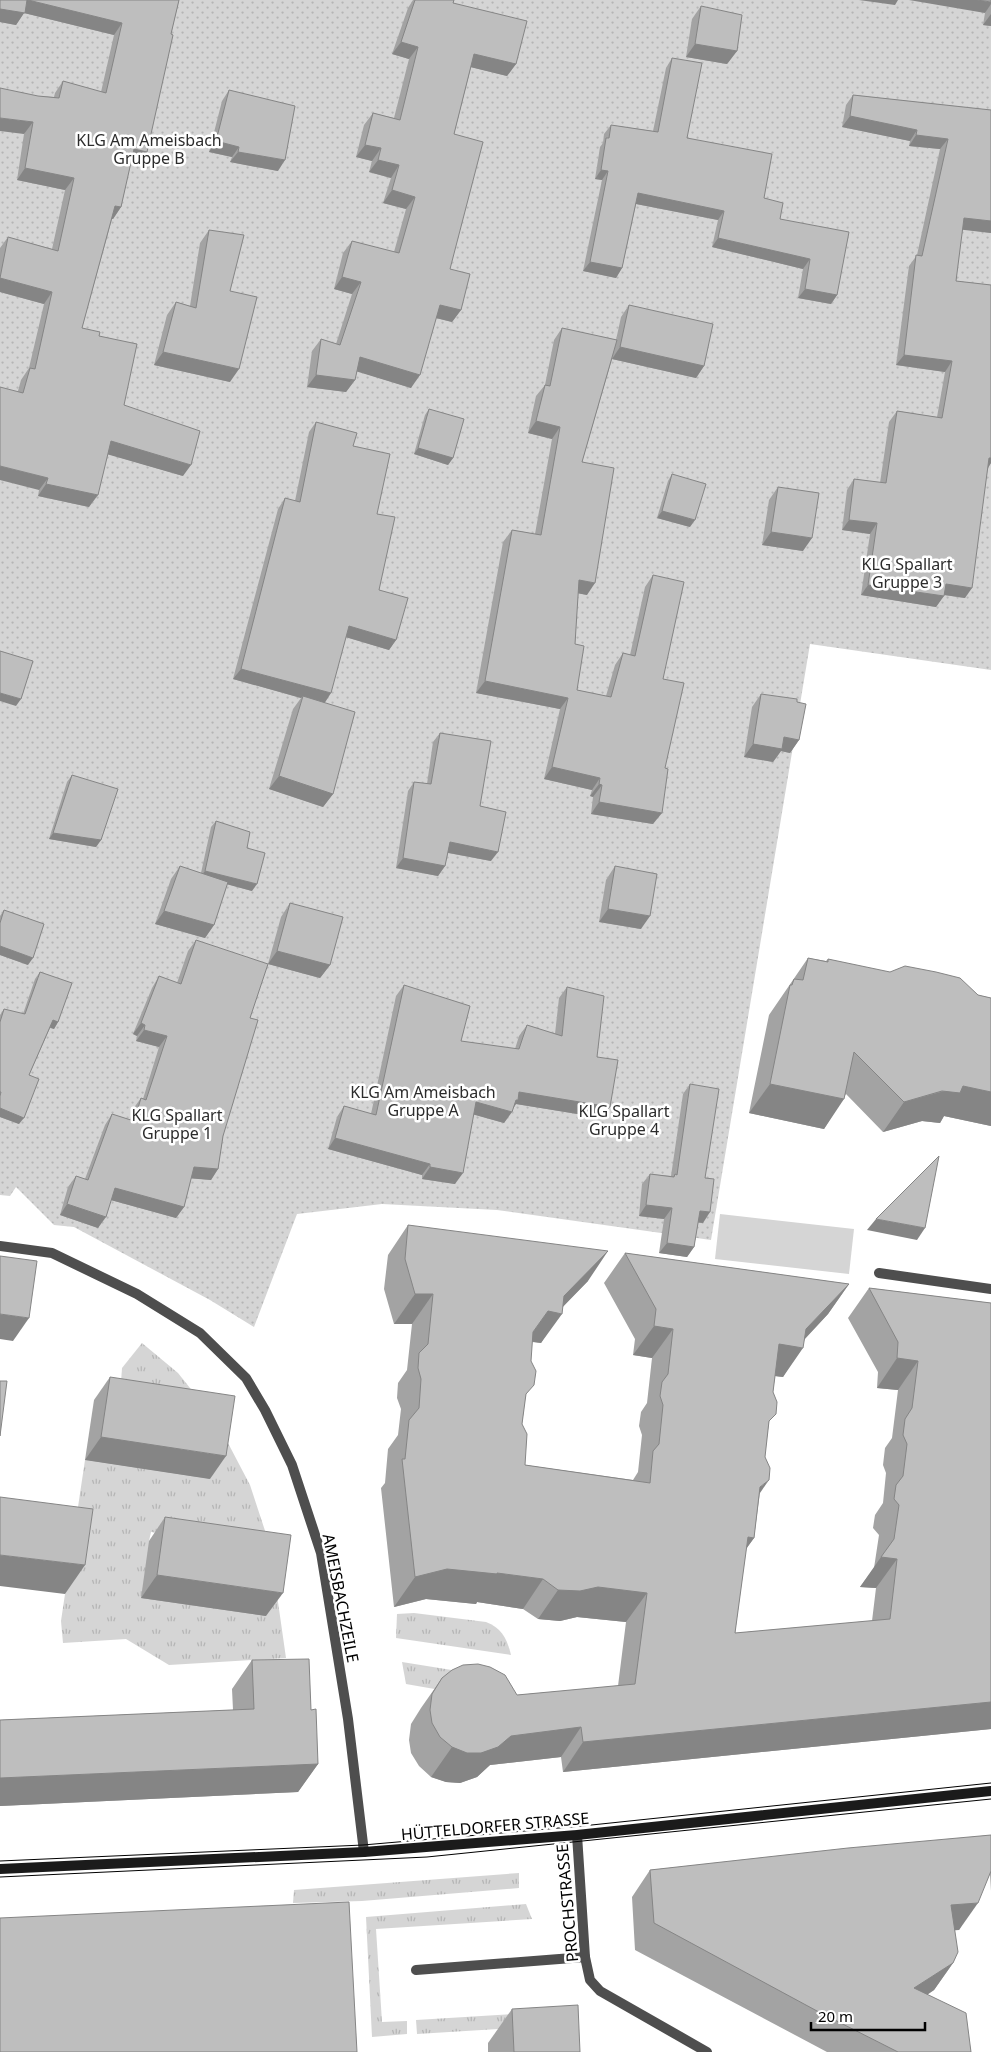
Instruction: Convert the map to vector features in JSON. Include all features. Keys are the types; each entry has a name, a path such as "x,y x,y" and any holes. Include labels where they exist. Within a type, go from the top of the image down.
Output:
{"main road":[{"name":"HÜTTELDORFER STRASSE","path":"0,1869 364,1852 577,1835 991,1791"}],"street":[{"name":"AMEISBACHZEILE","path":"0,1246 52,1253 137,1294 200,1333 246,1378 265,1410 292,1465 320,1553 348,1719 364,1852"},
{"path":"879,1273 991,1289"},
{"name":"PROCHSTRASSE","path":"577,1835 585,1957 590,1980 600,1991 707,2052"},
{"path":"416,1970 585,1957"}],"green space":[{"path":"0,0 991,0 991,670 810,644 711,1240 497,1210 382,1204 297,1214 254,1327 210,1300 74,1227 54,1225 16,1187 10,1196 0,1195"},
{"path":"720,1214 854,1229 849,1274 715,1259"},
{"path":"142,1343 178,1373 202,1403 120,1397 122,1368"},
{"path":"218,1424 250,1485 271,1549 151,1532 149,1541 273,1567 286,1658 169,1665 126,1639 63,1643 61,1621 85,1460 210,1479"},
{"path":"414,1613 492,1624 503,1635 511,1655 396,1638 397,1614"},
{"path":"402,1662 489,1676 486,1698 406,1684"},
{"path":"519,1873 519,1888 362,1901 293,1903 294,1890"},
{"path":"526,1904 532,1919 376,1929 382,2022 407,2021 407,2034 372,2037 366,1917"},
{"path":"548,2012 548,2026 417,2034 416,2020"}],"building":[{"path":"0,0 27,0 25,13 0,9"},
{"path":"28,0 179,0 147,152 134,149 121,207 115,206 82,328 100,332 99,336 137,344 124,405 200,431 191,465 111,441 98,495 46,484 48,478 0,466 0,387 23,393 30,368 35,369 52,292 0,278 8,237 58,251 74,178 25,168 33,122 0,118 0,88 38,96 59,98 63,81 106,93 122,23"},
{"path":"415,0 454,0 453,3 527,21 516,64 474,54 454,134 483,142 450,269 470,274 461,310 440,305 420,375 360,357 355,380 316,375 321,339 340,345 361,282 342,277 352,241 399,253 415,197 392,190 399,165 378,160 381,148 365,145 373,113 400,120 418,47 401,42"},
{"path":"701,6 742,15 737,51 695,44"},
{"path":"672,58 702,63 687,138 772,154 764,198 783,203 780,219 849,232 837,295 805,289 810,259 718,238 724,211 638,193 622,268 590,262 608,171 601,170 606,138 609,138 611,125 658,132"},
{"path":"229,90 295,106 285,160 238,152 239,147 216,141"},
{"path":"853,95 991,110 991,221 964,218 956,281 991,285 991,458 989,458 972,588 946,584 944,596 868,585 877,523 849,520 854,479 886,483 897,411 942,418 952,361 904,355 916,255 922,256 948,139 916,135 917,130 850,116"},
{"path":"209,230 244,235 230,291 257,297 239,369 163,352 176,302 196,308"},
{"path":"629,305 713,324 704,366 620,347"},
{"path":"562,328 617,340 582,462 614,468 595,583 579,580 575,644 584,646 577,690 611,697 623,653 635,656 653,575 684,582 663,679 684,683 665,768 668,769 662,813 599,802 602,785 599,784 600,778 552,767 568,698 485,681 512,530 541,535 560,427 536,421 545,385 550,386"},
{"path":"429,409 464,419 453,458 418,448"},
{"path":"316,422 357,433 353,446 390,454 377,514 395,517 379,590 408,598 396,640 349,626 331,693 241,669 285,498 300,502"},
{"path":"672,474 706,484 695,520 662,511"},
{"path":"778,487 819,493 812,538 771,532"},
{"path":"0,651 33,661 21,699 0,693"},
{"path":"761,694 797,699 797,702 806,704 799,740 784,737 782,749 753,744"},
{"path":"303,696 355,712 333,794 279,776"},
{"path":"440,733 491,741 480,806 506,812 498,852 450,842 445,866 403,858 414,782 431,784"},
{"path":"72,775 118,789 101,840 53,833"},
{"path":"216,821 250,832 247,848 265,853 257,884 205,871"},
{"path":"180,866 228,882 214,925 164,911"},
{"path":"615,866 657,874 650,916 608,909"},
{"path":"290,903 343,917 330,965 277,951"},
{"path":"4,910 44,924 33,958 0,946 0,923"},
{"path":"196,940 268,964 250,1018 258,1020 223,1136 218,1169 194,1167 184,1207 115,1188 106,1217 67,1204 76,1176 88,1180 112,1114 134,1121 141,1098 146,1100 167,1036 144,1030 145,1025 141,1023 159,976 181,984"},
{"path":"808,958 828,962 828,959 890,972 905,966 936,972 960,978 978,995 991,998 991,1092 963,1086 960,1093 942,1091 904,1102 854,1052 844,1099 770,1084 790,985 792,985 794,979 803,980"},
{"path":"40,972 72,983 58,1022 53,1020 29,1075 39,1079 24,1118 0,1108 0,1022 4,1009 25,1014"},
{"path":"404,985 470,1006 461,1041 519,1049 527,1025 562,1036 567,987 604,996 597,1057 618,1060 610,1107 519,1092 518,1100 516,1100 512,1112 476,1102 463,1173 430,1167 430,1164 335,1138 344,1106 376,1115"},
{"path":"690,1084 719,1089 705,1178 714,1179 710,1212 700,1211 694,1247 667,1243 672,1208 646,1205 650,1174 674,1177 675,1174 677,1175"},
{"path":"939,1156 925,1228 876,1219"},
{"path":"408,1225 608,1251 564,1296 562,1314 548,1311 533,1332 531,1361 536,1371 534,1385 526,1394 522,1424 527,1434 525,1465 650,1483 653,1451 659,1444 663,1405 660,1396 662,1382 668,1374 673,1329 654,1326 656,1309 625,1253 849,1284 806,1329 803,1348 779,1344 773,1392 777,1402 776,1414 769,1421 765,1457 770,1468 769,1480 760,1487 754,1538 748,1537 735,1633 890,1619 897,1559 881,1557 894,1539 899,1505 894,1499 896,1485 903,1476 907,1444 903,1435 905,1419 912,1408 918,1361 897,1358 898,1342 869,1288 991,1303 991,1702 583,1742 581,1727 511,1736 498,1747 481,1753 467,1753 452,1747 440,1737 432,1723 430,1710 432,1694 442,1678 452,1670 463,1665 478,1664 490,1667 505,1675 517,1695 635,1684 647,1593 598,1587 580,1591 558,1590 543,1579 447,1569 415,1577 402,1459 405,1459 409,1420 419,1408 421,1379 418,1368 419,1353 428,1344 433,1294 415,1294 405,1259"},
{"path":"0,1256 37,1261 29,1318 0,1314"},
{"path":"110,1377 235,1396 226,1456 101,1437"},
{"path":"0,1381 7,1381 0,1436"},
{"path":"0,1497 93,1509 85,1565 0,1555"},
{"path":"165,1517 291,1535 283,1593 157,1575"},
{"path":"309,1659 311,1710 316,1709 318,1764 0,1778 0,1720 254,1709 252,1660"},
{"path":"991,1835 991,1871 978,1903 951,1905 958,1952 953,1963 914,1988 966,2013 971,2052 898,2052 817,2011 654,1923 650,1870 848,1848"},
{"path":"349,1902 357,2052 0,2052 0,1918"},
{"path":"578,2005 580,2052 514,2052 512,2009"}],"tram line":[{"path":"0,1861 363,1845 582,1826 991,1783"},
{"path":"0,1877 427,1857 991,1799"}],"park label":[{"name":"KLG Am Ameisbach Gruppe B","path":"149,149"},
{"name":"KLG Spallart Gruppe 3","path":"907,573"},
{"name":"KLG Am Ameisbach Gruppe A","path":"423,1101"},
{"name":"KLG Spallart Gruppe 4","path":"624,1120"},
{"name":"KLG Spallart Gruppe 1","path":"177,1124"}]}
